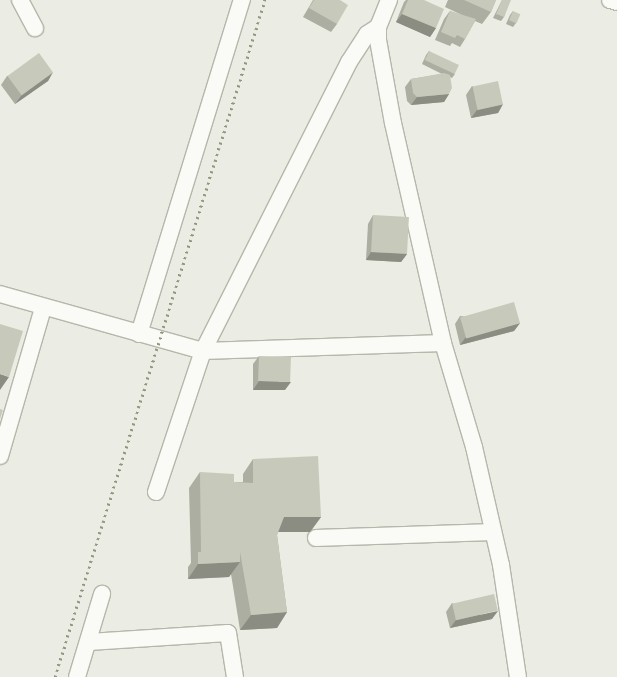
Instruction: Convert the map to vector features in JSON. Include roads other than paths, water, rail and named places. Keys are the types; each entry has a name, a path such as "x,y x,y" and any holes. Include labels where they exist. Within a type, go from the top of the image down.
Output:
{"street":[{"path":"20,0 35,28"},
{"path":"139,334 242,0"},
{"path":"389,0 378,28 378,40 393,123 443,343 474,447 501,565 518,677"},
{"path":"610,0 617,2"},
{"path":"156,492 203,351 348,62 367,34 378,28"},
{"path":"0,294 43,308 203,351 443,343"},
{"path":"0,456 43,308"},
{"path":"316,538 493,532"},
{"path":"77,677 89,642 102,594"},
{"path":"89,642 228,633 235,677"}],"railway":[{"path":"55,677 265,0"}]}
